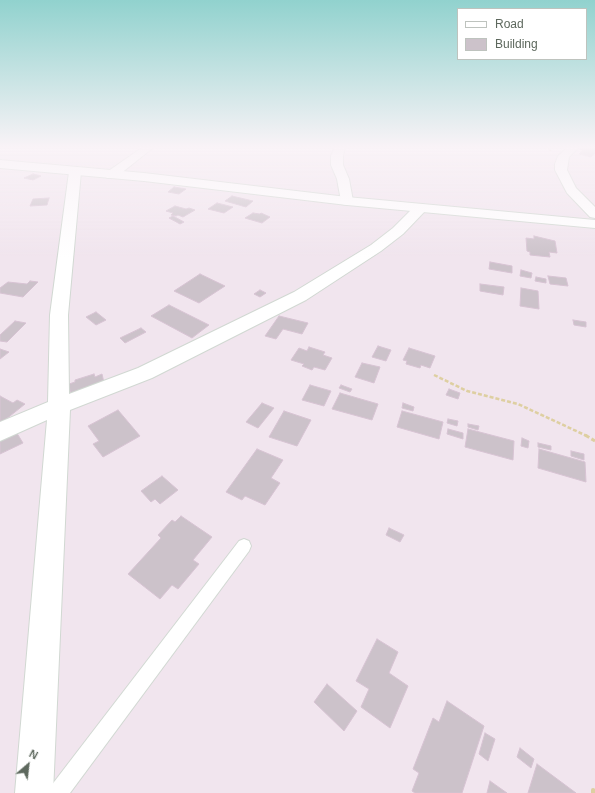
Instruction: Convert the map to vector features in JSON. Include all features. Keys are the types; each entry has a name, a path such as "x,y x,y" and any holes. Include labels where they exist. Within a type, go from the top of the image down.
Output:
{"street":[{"path":"34,793 59,406 59,314 74,184"},
{"path":"193,184 347,201 595,224"},
{"path":"344,184 347,201"},
{"path":"568,184 571,190 595,214"},
{"path":"0,432 59,406 145,373 300,296 376,248 398,231 421,208"}],"lane":[{"path":"58,793 244,546"}],"path":[{"path":"434,375 467,391 518,404 580,432 595,441"}],"building":[{"path":"174,187 186,189 179,194 168,192"},
{"path":"232,196 253,201 246,207 225,201"},
{"path":"49,198 47,205 30,206 33,199"},
{"path":"217,203 233,207 224,213 208,209"},
{"path":"175,206 195,210 183,217 171,215 173,213 166,211"},
{"path":"253,213 261,213 270,217 262,223 245,218"},
{"path":"173,216 184,222 180,224 169,218"},
{"path":"534,236 555,241 557,253 549,252 550,257 530,255 530,252 527,251 526,238 534,239"},
{"path":"490,262 512,266 512,273 489,269"},
{"path":"521,270 532,273 531,278 520,276"},
{"path":"200,274 225,286 199,303 174,291"},
{"path":"548,276 566,278 568,286 550,284"},
{"path":"536,277 546,279 546,283 535,281"},
{"path":"30,281 38,282 23,297 0,293 0,288 8,282 27,284"},
{"path":"480,284 504,287 503,295 480,291"},
{"path":"521,288 538,291 539,309 520,306"},
{"path":"260,290 266,293 260,297 254,294"},
{"path":"169,305 209,325 192,338 151,316"},
{"path":"96,312 106,320 96,325 86,317"},
{"path":"279,316 308,323 302,334 283,329 276,339 265,336"},
{"path":"573,320 586,322 586,327 574,325"},
{"path":"15,321 26,323 7,342 0,341 0,335"},
{"path":"141,328 146,332 125,343 120,338"},
{"path":"378,346 391,350 386,361 372,357"},
{"path":"309,347 325,352 323,355 332,358 325,370 314,367 312,370 302,366 304,364 291,360 299,348 307,351"},
{"path":"409,348 435,356 430,368 421,365 420,368 406,364 407,361 403,360"},
{"path":"0,349 9,352 0,359"},
{"path":"362,363 380,367 374,383 355,377"},
{"path":"94,374 95,377 102,374 105,387 71,397 69,384 75,382 75,380"},
{"path":"310,385 331,391 324,406 302,400"},
{"path":"341,385 352,389 350,392 339,388"},
{"path":"449,389 460,393 458,399 446,395"},
{"path":"340,393 378,404 372,420 332,409"},
{"path":"0,396 13,403 17,400 25,404 0,424"},
{"path":"262,403 274,408 258,428 246,422"},
{"path":"403,403 414,407 413,411 402,408"},
{"path":"118,410 140,436 103,457 93,444 99,441 88,426"},
{"path":"284,411 311,420 297,446 269,437"},
{"path":"402,411 443,422 439,439 397,427"},
{"path":"448,419 458,421 457,426 447,423"},
{"path":"468,424 479,426 478,430 468,427"},
{"path":"448,429 463,433 463,439 447,434"},
{"path":"468,429 514,441 513,460 465,447"},
{"path":"15,430 23,443 0,454 0,438"},
{"path":"522,438 529,441 528,448 521,446"},
{"path":"538,443 551,446 551,450 538,447"},
{"path":"257,449 283,460 271,478 280,483 265,505 245,496 242,500 226,492"},
{"path":"539,449 585,462 586,482 538,468"},
{"path":"571,451 584,454 584,460 571,456"},
{"path":"162,476 178,490 160,504 155,499 151,502 141,491"},
{"path":"181,516 212,537 193,560 199,564 178,589 172,585 160,599 128,574 161,538 158,535 172,520 175,522"},
{"path":"389,528 404,535 400,542 386,535"},
{"path":"377,639 398,652 389,673 408,686 390,728 361,707 369,689 356,681"},
{"path":"327,684 357,711 344,731 314,702"},
{"path":"447,701 484,726 462,793 415,793 412,791 419,773 413,769 433,718 439,722"},
{"path":"485,733 495,739 488,761 479,754"},
{"path":"520,748 534,759 531,768 517,757"},
{"path":"537,764 576,793 528,793"},
{"path":"490,781 507,793 487,793"}]}
